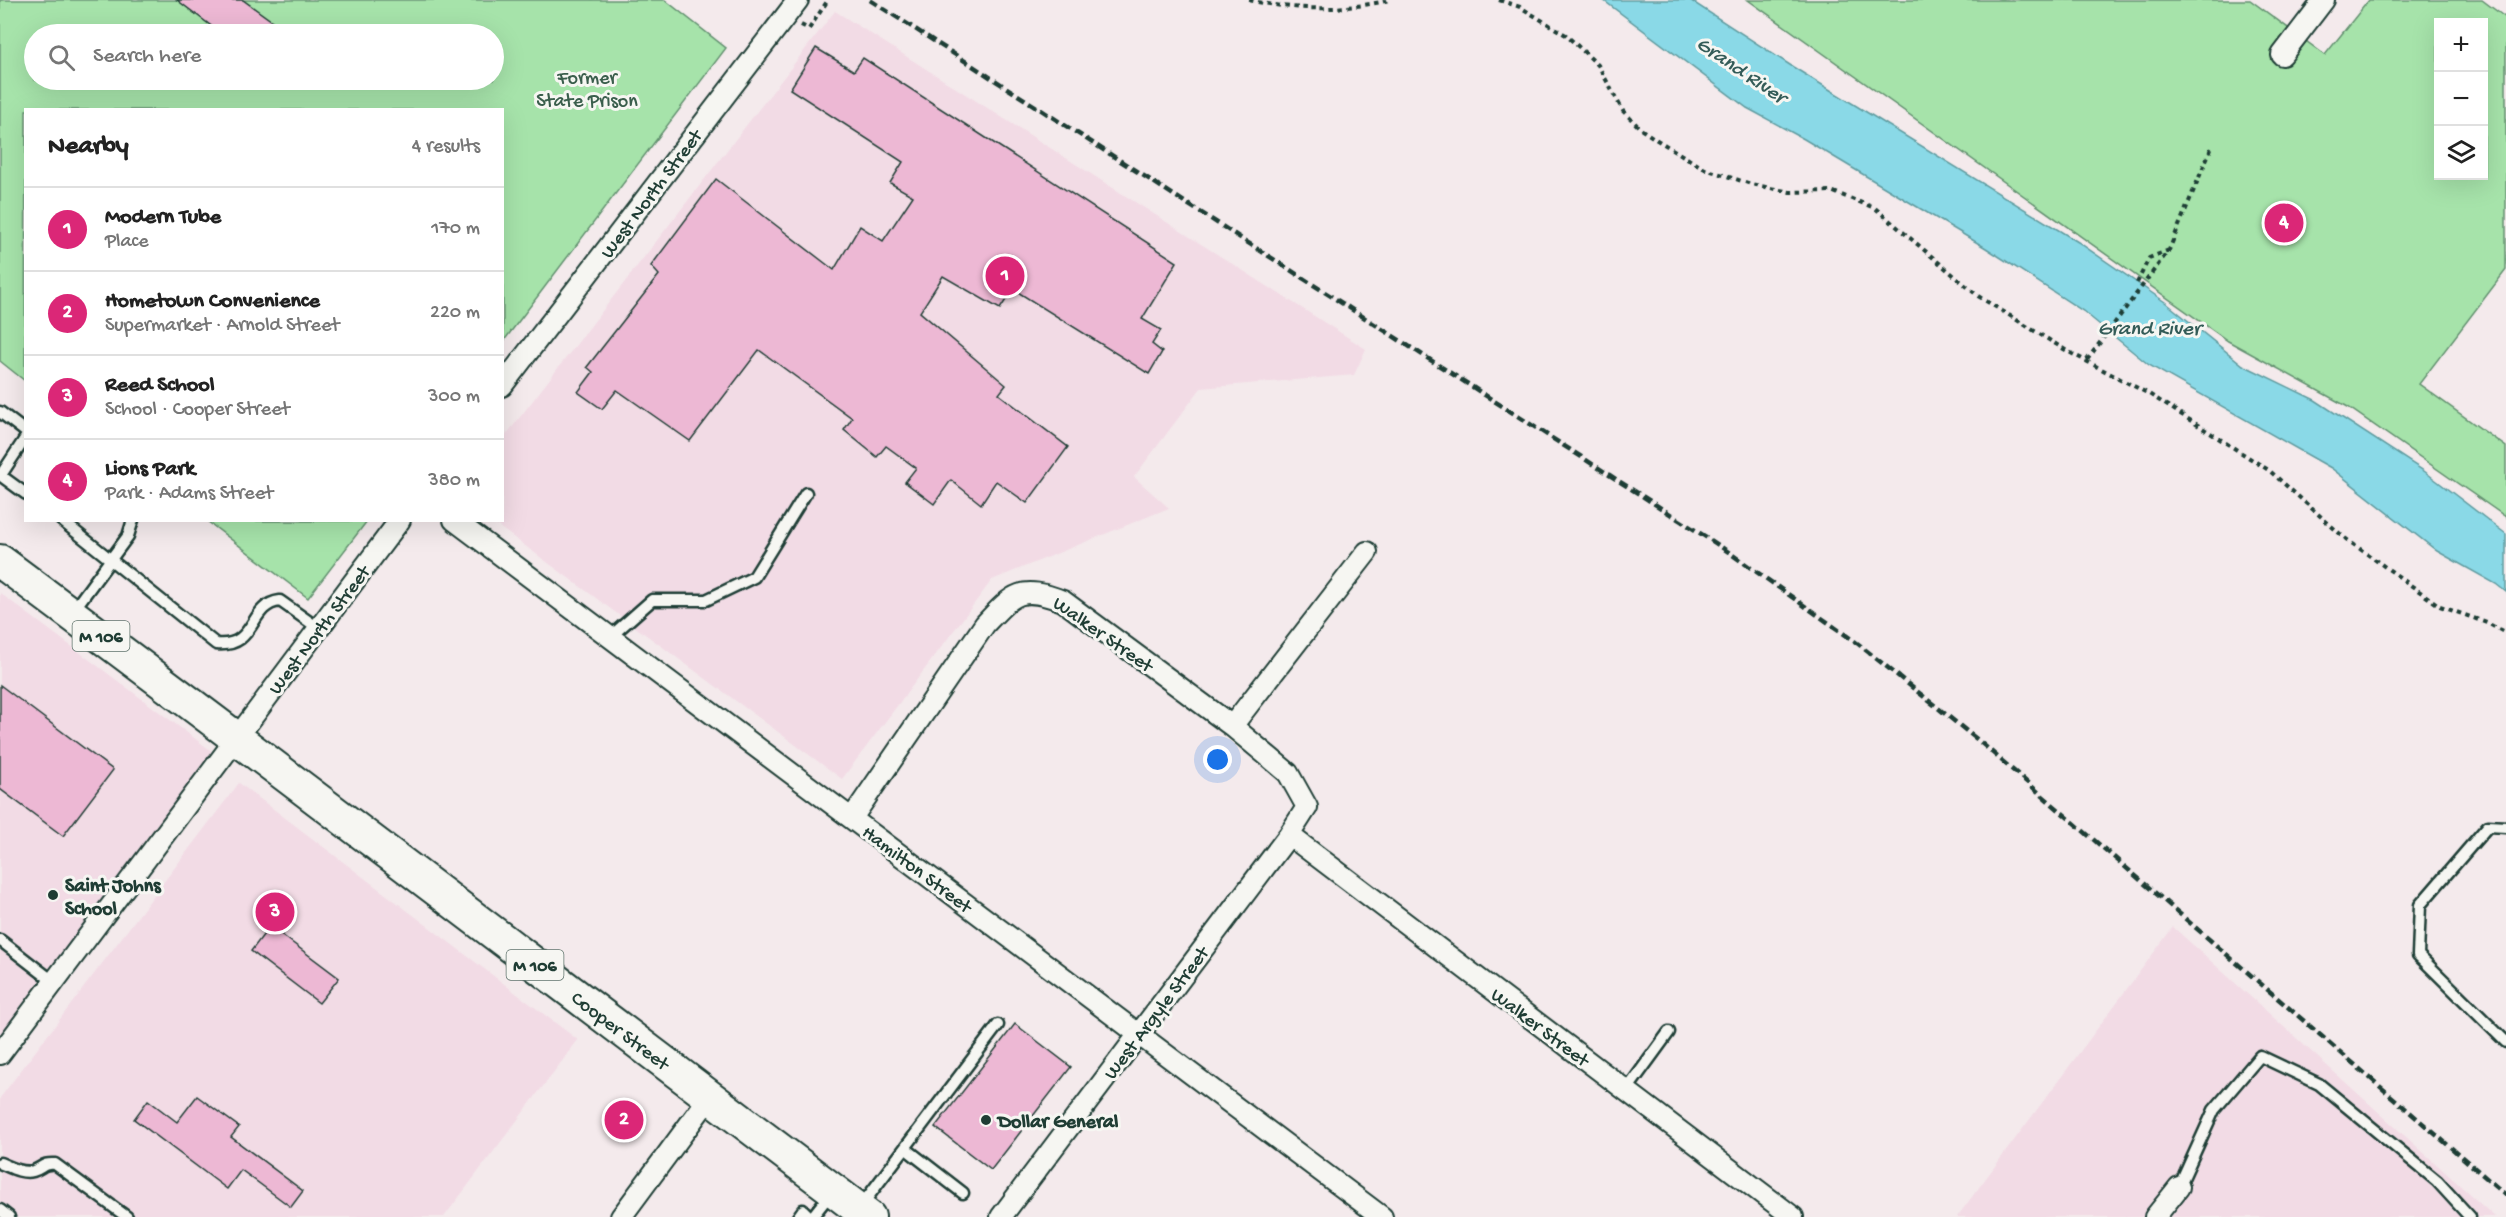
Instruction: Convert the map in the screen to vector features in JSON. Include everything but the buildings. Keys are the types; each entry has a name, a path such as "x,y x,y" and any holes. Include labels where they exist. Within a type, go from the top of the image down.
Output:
{"main road":[{"name":"M 106","path":"0,561 70,613"},
{"name":"Cooper Street","path":"70,613 864,1213"}],"street":[{"name":"West North Street","path":"504,383 798,0"},
{"path":"2282,55 2324,0"},
{"name":"West North Street","path":"0,1054 398,522"},
{"name":"Hamilton Street","path":"457,522 1382,1217"},
{"path":"1232,726 1367,552"},
{"name":"Walker Street","path":"852,818 985,624 1004,604 1025,592 1041,592 1063,601 1232,726 1288,772 1307,807"},
{"name":"West Argyle Street","path":"1001,1217 1289,835 1307,807"},
{"name":"Walker Street","path":"1289,835 1792,1217"},
{"path":"621,1217 709,1098"},
{"path":"2155,1217 2179,1187"}],"lane":[{"path":"0,412 24,430"},
{"path":"24,440 0,475 24,493"},
{"path":"610,637 652,600 706,600 754,577 806,493"},
{"path":"64,522 216,644 227,645 241,640 256,617 270,602 279,601 318,628"},
{"path":"70,613 128,536 132,522"},
{"path":"2506,827 2488,826 2420,905 2418,956 2506,1042"},
{"path":"0,940 54,982"},
{"path":"864,1213 905,1148 998,1024"},
{"path":"1626,1090 1669,1032"},
{"path":"2179,1187 2214,1110 2260,1056 2319,1084 2437,1181 2470,1217"},
{"path":"905,1148 963,1193"},
{"path":"0,1163 19,1171 32,1171 45,1163 55,1164 128,1217"},
{"path":"798,1217 803,1210 811,1217 833,1191"},
{"path":"0,1210 9,1217"}],"path":[{"path":"809,29 828,0"},
{"path":"1249,0 1286,8 1360,7 1390,0"},
{"path":"1499,0 1520,7 1566,35 1598,65 1623,111 1657,140 1705,169 1751,184 1790,192 1831,191 1875,208 1978,296 2149,394 2270,471 2346,539 2440,606 2487,623 2506,633"},
{"path":"2087,360 2169,250 2212,146"},
{"path":"2137,283 2149,258 2169,250"}],"shaded area":[{"path":"835,11 1366,349 1354,375 1201,388 1134,477 1169,508 992,580 842,779 492,522 504,522 504,438"},
{"name":"Saint Johns School","path":"0,593 213,752 0,1038"},
{"path":"239,783 578,1040 444,1217 0,1217 0,1098"},
{"path":"2173,927 2495,1217 1957,1217"}],"green space":[{"name":"Former State Prison","path":"0,0 665,0 726,48 504,341 504,108 24,108 24,380 0,361"},
{"path":"1748,0 2250,0 2325,55 2369,0 2482,0 2506,18 2506,270 2419,384 2506,447 2506,517 2348,407 2228,341"},
{"path":"208,522 366,522 308,598"}],"water":[{"name":"Grand River","path":"1603,0 1690,0 1793,67 2078,242 2165,302 2243,365 2315,400 2424,471 2506,534 2506,592 2437,551 2331,468 2149,365 2083,311 1986,248 1804,139 1747,108"}],"railway":[{"path":"870,0 1720,546 1857,643 1979,741 2506,1195"}],"place":[{"name":"Lions Park","path":"2284,223"},
{"name":"Modern Tube","path":"1005,276"},
{"name":"Saint Johns School","path":"53,895"},
{"name":"Reed School","path":"275,912"},
{"name":"Hometown Convenience","path":"624,1120"},
{"name":"Dollar General","path":"986,1120"}]}
